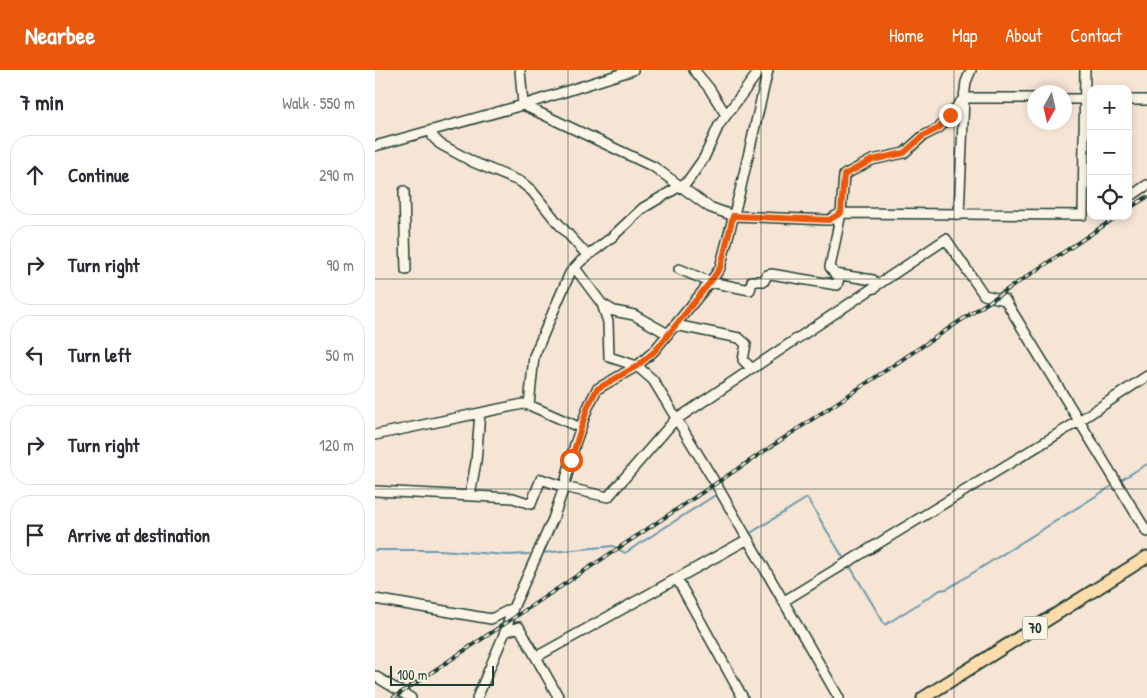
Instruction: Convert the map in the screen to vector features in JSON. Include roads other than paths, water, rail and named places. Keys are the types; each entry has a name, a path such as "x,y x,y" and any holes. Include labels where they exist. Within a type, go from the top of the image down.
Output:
{"main road":[{"name":"70","path":"923,698 1146,559"}],"street":[{"path":"520,70 523,105"},
{"path":"375,142 375,146 523,105 633,70"},
{"path":"694,70 709,88 726,115"},
{"path":"529,405 534,356 570,273 643,208 687,182 694,173 726,115 760,70"},
{"path":"477,698 513,608 553,520 575,444 588,406 597,389 637,366 655,351 720,268 768,70"},
{"path":"959,215 963,98 966,82 971,70"},
{"path":"1085,70 1087,89"},
{"path":"963,98 1027,98"},
{"path":"875,288 873,280 835,274 830,266 841,213 844,175 872,160 904,153 923,136 939,128 963,98"},
{"path":"1072,99 1087,99"},
{"path":"1132,100 1147,100"},
{"path":"523,105 653,167 709,207 733,216 829,220 841,213 1087,216"},
{"path":"432,130 433,136 440,144 473,162 521,182 532,191 588,256"},
{"path":"1087,175 1088,130"},
{"path":"1132,195 1147,185"},
{"path":"404,191 406,270"},
{"path":"375,491 513,498 531,504 541,479 564,487 608,497 677,418 946,239 983,295 1005,300 1147,532"},
{"path":"575,268 602,304 608,322 609,357 637,366 653,380 748,539 839,698"},
{"path":"679,269 710,282 750,290 752,281 764,282 767,276 771,274 837,285 840,275"},
{"path":"602,304 614,311 634,315 668,334"},
{"path":"675,325 739,338 746,344 743,360 752,369"},
{"path":"784,601 1079,420 1147,376"},
{"path":"375,435 523,404 581,428"},
{"path":"470,496 476,462 480,413"},
{"path":"537,657 748,539"},
{"path":"677,579 743,698"},
{"path":"375,599 491,619 513,608"},
{"path":"505,632 519,627 559,698"},
{"path":"375,676 411,698"}],"waterway":[{"path":"1121,480 1147,464"},
{"path":"851,568 885,625 940,590 947,589 1112,486"},
{"path":"542,553 613,546 625,553 717,494"},
{"path":"749,534 807,498 844,559"},
{"path":"375,550 440,550 507,555 529,554"}],"railway":[{"path":"1132,206 1147,197"},
{"path":"393,698 1112,220"}]}
